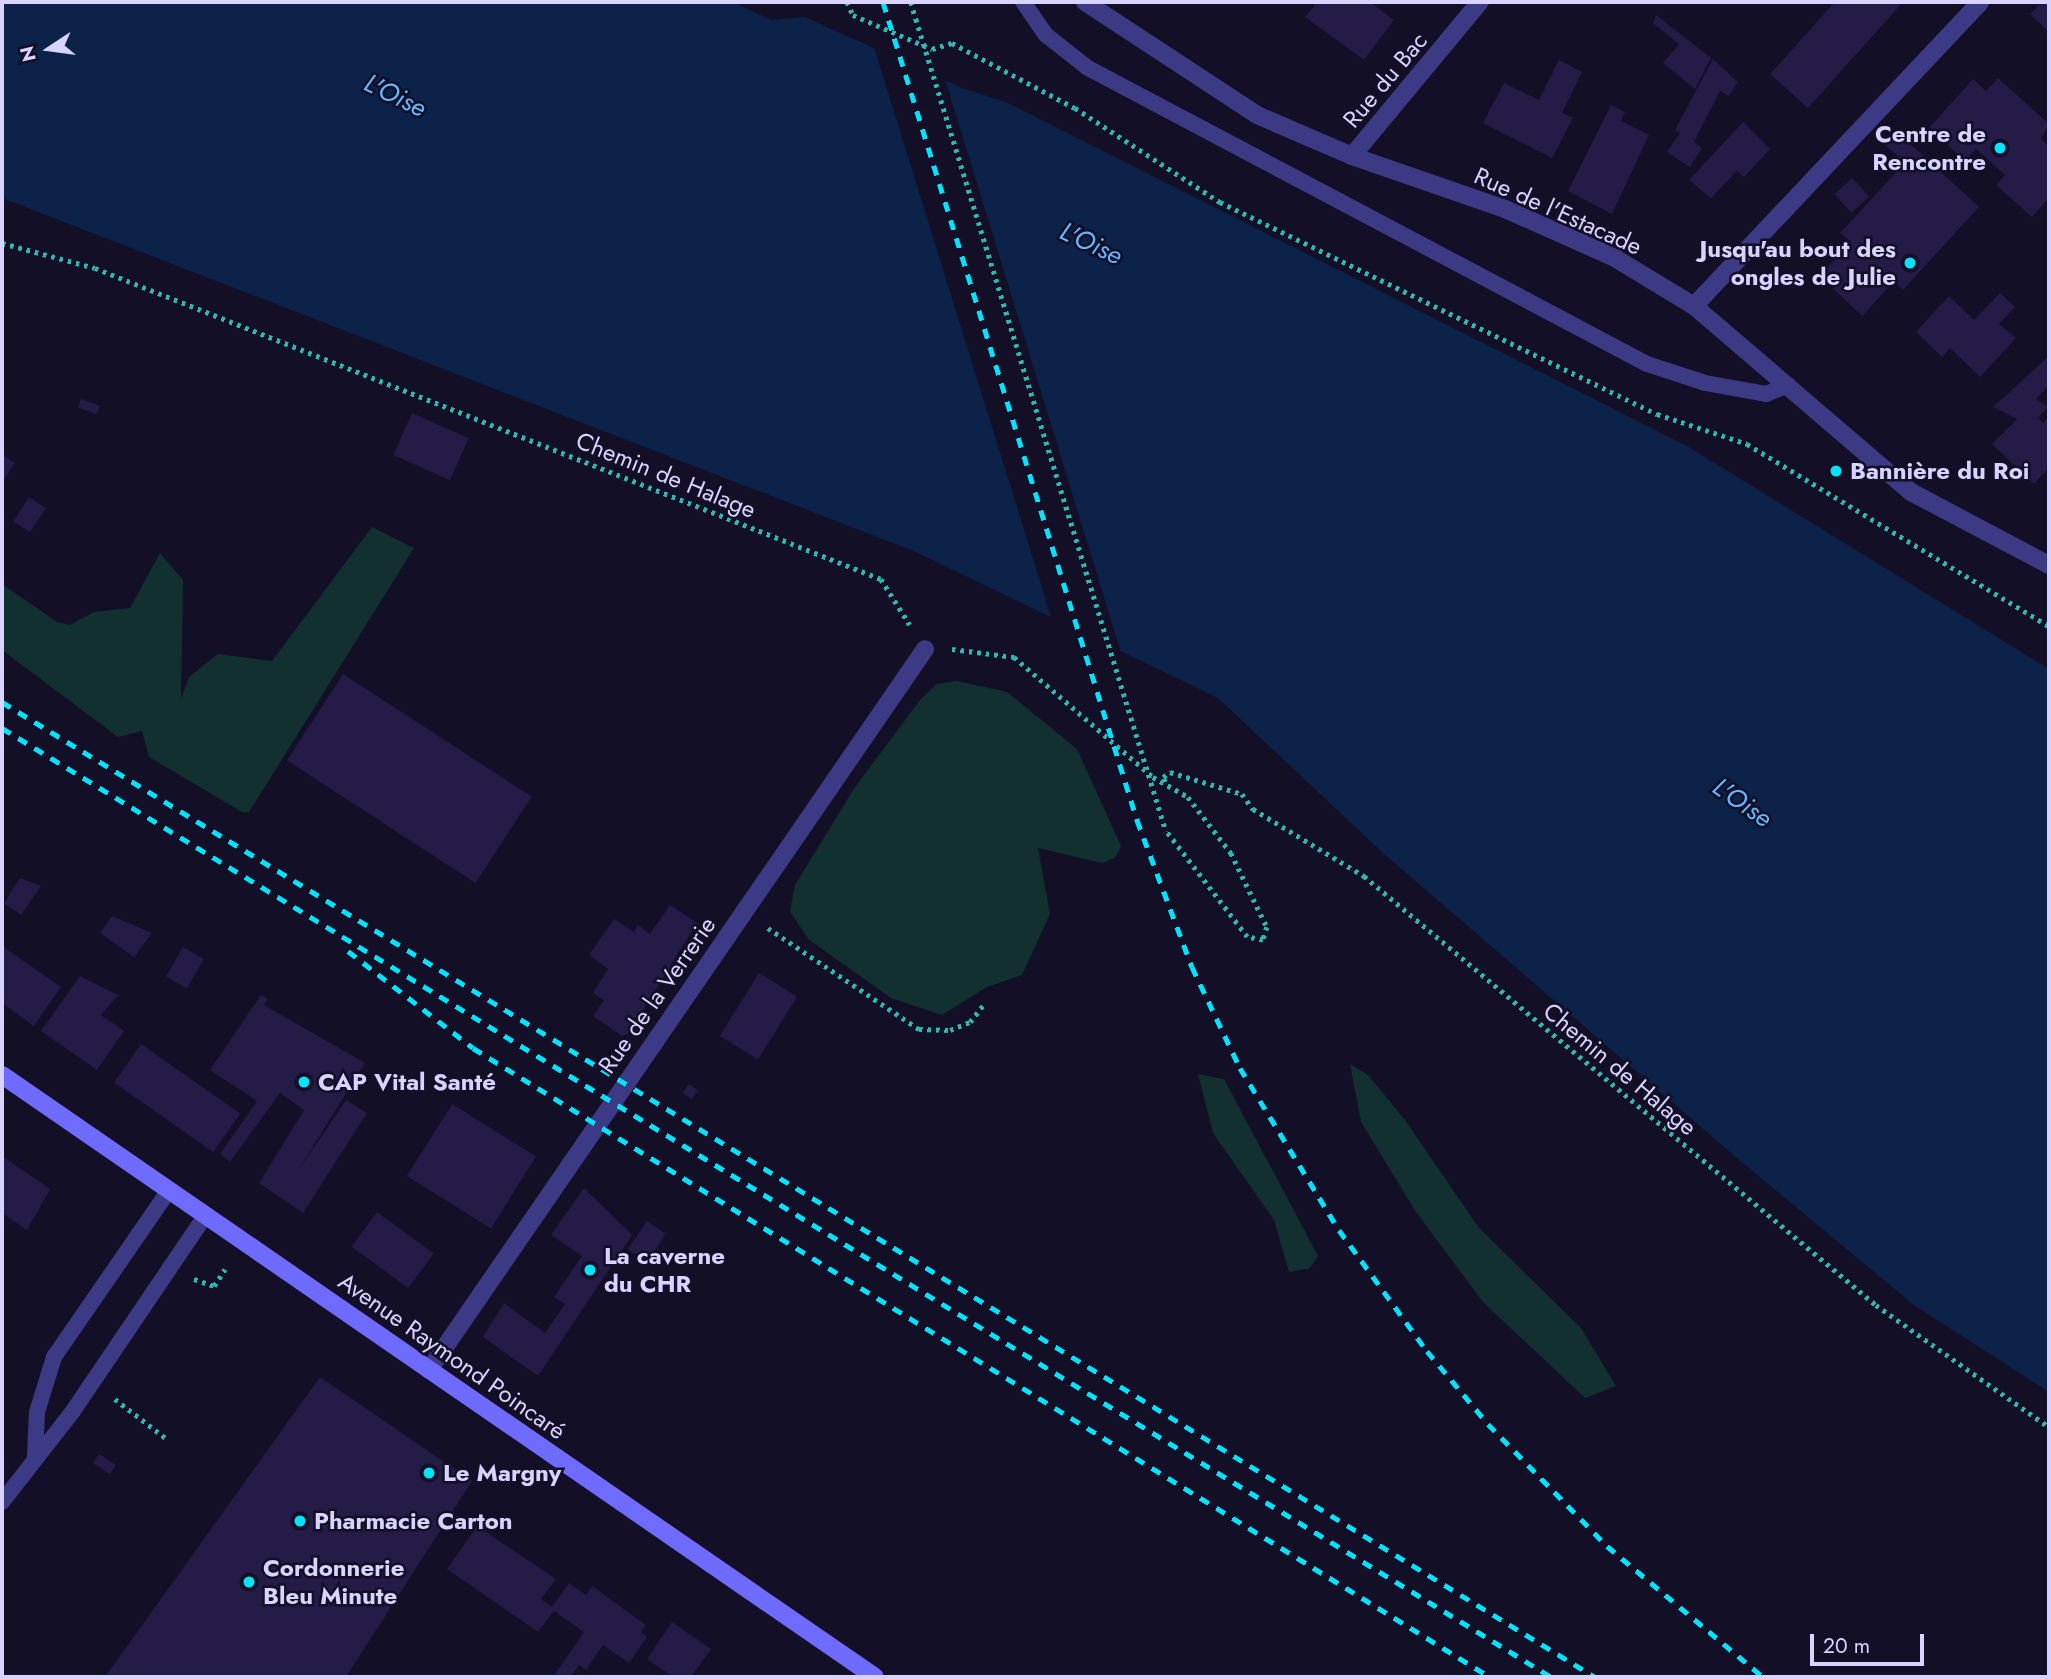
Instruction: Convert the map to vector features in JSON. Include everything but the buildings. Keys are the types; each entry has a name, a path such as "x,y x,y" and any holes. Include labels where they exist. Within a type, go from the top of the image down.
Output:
{"main road":[{"name":"Avenue Raymond Poincaré","path":"2,1075 875,1677"}],"street":[{"name":"Rue de l'Estacade","path":"1085,2 1257,115 1352,156 1505,209 1587,245 1694,306 1911,492 2049,565"},
{"name":"Rue du Bac","path":"1352,156 1480,2"},
{"path":"1694,306 1976,3"},
{"name":"Rue de la Verrerie","path":"429,1370 925,649"}],"lane":[{"path":"1023,2 1046,35 1088,68 1647,364 1705,383 1766,394 1788,385"},
{"path":"35,1455 37,1412 54,1357 169,1191"},
{"path":"2,1502 35,1455 73,1411 205,1216"}],"path":[{"path":"848,2 853,15 932,48 952,43 1075,108 1233,208 1657,414 1747,444 2049,626"},
{"path":"911,2 1166,831 1247,937 1257,942 1266,935 1267,927 1231,853 1197,805 1153,777 1077,713 1014,657 970,649 925,649"},
{"name":"Chemin de Halage","path":"2,243 95,268 881,579 925,649"},
{"path":"1153,777 1166,772 1166,783"},
{"name":"Chemin de Halage","path":"1166,772 1242,794 1253,809 1364,876 1876,1305 2049,1427"},
{"path":"743,913 919,1029 960,1026 970,1022 984,1004"},
{"path":"149,1424 167,1438"}],"green space":[{"path":"372,527 414,548 249,812 242,812 149,757 142,731 118,737 2,650 2,584 57,622 70,625 94,612 130,608 160,553 183,580 181,699 189,677 218,654 272,661"},
{"path":"957,681 1007,692 1077,749 1121,846 1115,858 1102,863 1038,848 1050,914 1022,975 987,987 942,1015 891,998 808,939 790,911 795,885 855,787 920,700 937,684"},
{"path":"1350,1064 1368,1075 1405,1120 1479,1228 1581,1328 1616,1386 1585,1398 1483,1302 1416,1212 1361,1122"},
{"path":"1198,1074 1224,1079 1318,1256 1310,1268 1289,1272 1274,1220 1213,1133"}],"water":[{"name":"L'Oise","path":"2,2 733,2 771,20 805,17 962,88 1006,102 1687,446 2049,669 2049,1392 1914,1305 1738,1159 1383,853 1218,698 916,552 2,198"}],"pier":[{"path":"873,44 944,76 1122,656 1053,623"}],"railway":[{"path":"883,2 1137,820 1192,967 1240,1068 1339,1230 1427,1351 1488,1424 1607,1546 1763,1677"},
{"path":"2,702 1595,1677"},
{"path":"2,728 1551,1677"},
{"path":"348,951 473,1048 1490,1677"}],"place":[{"name":"Centre de Rencontre","path":"2000,148"},
{"name":"Jusqu'au bout des ongles de Julie","path":"1910,263"},
{"name":"Bannière du Roi","path":"1836,471"},
{"name":"CAP Vital Santé","path":"304,1082"},
{"name":"La caverne du CHR","path":"590,1270"},
{"name":"Le Margny","path":"429,1473"},
{"name":"Pharmacie Carton","path":"300,1521"},
{"name":"Cordonnerie Bleu Minute","path":"249,1582"}]}
